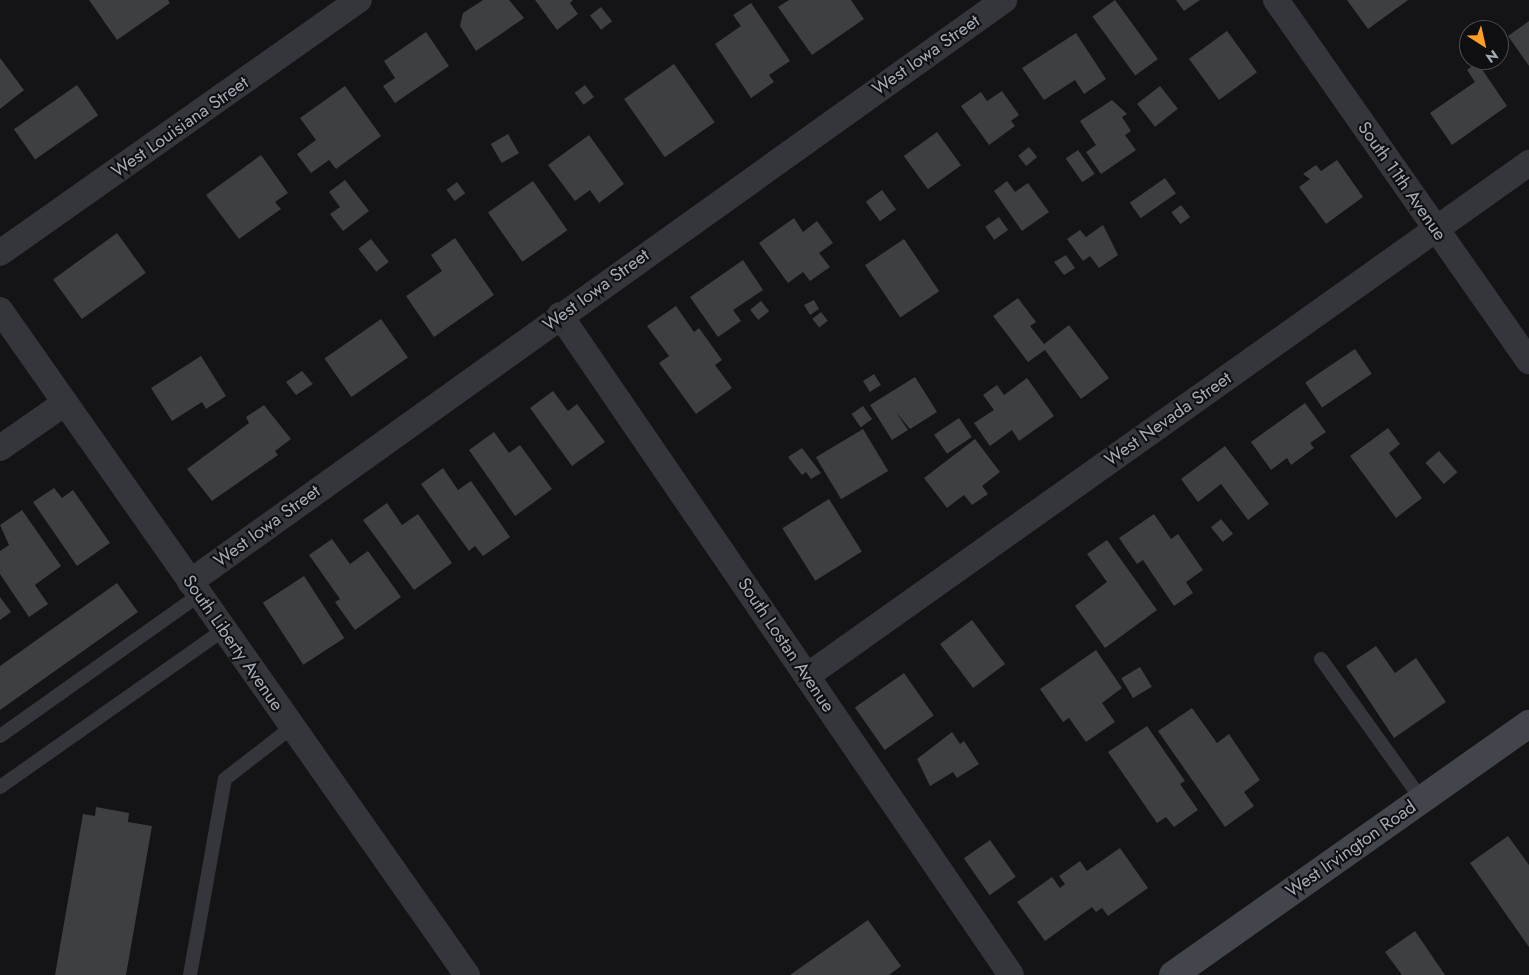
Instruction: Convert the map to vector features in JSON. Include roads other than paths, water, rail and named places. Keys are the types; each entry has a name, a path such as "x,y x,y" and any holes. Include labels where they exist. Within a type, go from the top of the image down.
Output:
{"main road":[{"name":"West Irvington Road","path":"1173,975 1529,724"}],"street":[{"name":"West Louisiana Street","path":"0,253 359,0"},
{"name":"West Iowa Street","path":"194,589 560,315 1004,0"},
{"name":"South 11th Avenue","path":"1276,0 1529,361"},
{"name":"West Nevada Street","path":"807,676 1529,163"},
{"name":"South Liberty Avenue","path":"0,310 194,589 467,975"},
{"name":"South Lostan Avenue","path":"560,315 1011,975"},
{"path":"0,448 64,402"}],"lane":[{"path":"0,736 194,589"},
{"path":"0,787 223,630"},
{"path":"1321,659 1422,800"},
{"path":"190,975 225,779 292,727"}]}
